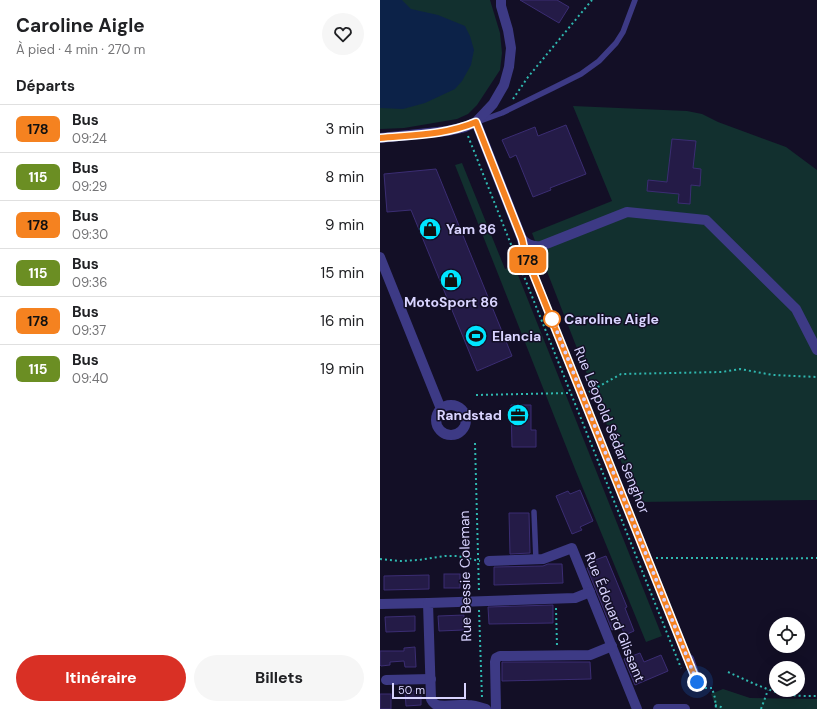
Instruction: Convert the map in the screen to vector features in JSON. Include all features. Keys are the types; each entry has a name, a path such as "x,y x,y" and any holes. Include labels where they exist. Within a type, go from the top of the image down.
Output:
{"street":[{"path":"380,138 446,131 465,127 476,122 493,104 504,85 509,67 511,48 508,30 501,6 501,0"},
{"name":"Rue Léopold Sédar Senghor","path":"476,122 522,239 524,248 522,260"},
{"path":"522,239 534,247 541,246 627,212 706,220 796,309 817,350"},
{"path":"380,257 441,409"},
{"name":"Rue Édouard Glissant","path":"484,561 543,559 572,548 637,709"},
{"path":"381,604 575,598 590,592"},
{"path":"428,602 431,698 433,702 440,706 467,705 484,708"},
{"path":"496,709 494,662 496,658 500,656 590,655 612,646"},
{"name":"Rue Léopold Sédar Senghor","path":"689,659 701,685"},
{"path":"386,680 431,679"},
{"path":"658,709 685,709"}],"lane":[{"path":"476,122 502,113 581,74 599,61 620,38 636,0"},
{"name":"Rue Léopold Sédar Senghor","path":"522,260 581,392 689,659"},
{"path":"534,512 536,560"}],"path":[{"path":"510,109 512,101 528,77 592,0"},
{"path":"465,127 515,254"},
{"path":"522,260 570,393 682,672"},
{"path":"476,395 590,392 621,374 722,372 740,369 773,375 817,377"},
{"name":"Rue Bessie Coleman","path":"475,443 484,561 479,601 484,708"},
{"path":"380,559 400,561 457,556 484,561"},
{"path":"648,558 817,558"},
{"path":"555,599 557,655"},
{"path":"728,672 768,690 783,694 817,696"},
{"path":"701,685 712,688 716,709"},
{"path":"760,709 768,690"},
{"path":"715,705 723,709"}],"green space":[{"path":"380,0 490,0 500,33 502,53 500,70 477,105 468,114 457,119 404,128 380,129"},
{"path":"573,106 687,111 702,114 718,122 786,147 817,170 817,500 637,502 532,233 612,201"},
{"path":"462,163 505,269 514,265 662,636 646,642 575,469 455,165"},
{"path":"723,689 750,698 817,699 817,709 717,709 711,694"}],"water":[{"path":"380,0 402,0 411,9 438,15 465,26 474,50 471,65 462,81 455,89 425,103 403,109 380,108"}],"building":[{"path":"520,0 557,0 569,7 559,23"},
{"path":"566,125 586,174 550,188 551,190 533,197 516,155 510,158 502,140 535,127 538,136"},
{"path":"672,139 696,141 693,168 701,169 700,186 691,185 690,204 678,203 679,194 647,191 648,180 667,182"},
{"path":"436,169 512,356 477,371 411,210 387,212 384,174"},
{"path":"511,405 531,405 531,430 536,430 536,447 512,447"},
{"path":"580,490 593,521 580,527 582,530 572,534 556,496 568,491 570,494"},
{"path":"509,513 529,513 530,553 510,554"},
{"path":"606,556 627,607 625,608 634,631 625,635 621,626 612,630 587,568 592,566 590,562"},
{"path":"548,564 562,564 563,583 494,585 494,567 543,566"},
{"path":"444,574 460,574 460,588 444,588"},
{"path":"429,575 429,589 384,590 384,576"},
{"path":"553,605 553,623 489,624 488,607"},
{"path":"464,615 464,630 439,631 438,616"},
{"path":"415,616 415,631 386,632 385,617"},
{"path":"415,647 416,667 405,667 404,661 390,662 390,665 380,665 380,651 404,651 404,648"},
{"path":"640,653 644,662 661,655 668,671 635,685 624,659"},
{"path":"502,662 590,662 591,679 502,681"},
{"path":"405,691 421,691 421,705 406,706"},
{"path":"380,694 391,694 391,709 380,709"}],"bus line":[{"name":"178","path":"380,138 446,131 465,127 476,122 522,239 527,258 697,682"}],"place":[{"name":"Yam 86","path":"430,229"},
{"name":"MotoSport 86","path":"451,280"},
{"name":"Caroline Aigle","path":"552,319"},
{"name":"Elancia","path":"476,336"},
{"name":"Randstad","path":"518,415"}],"route":[{"path":"552,319 697,682"}]}
